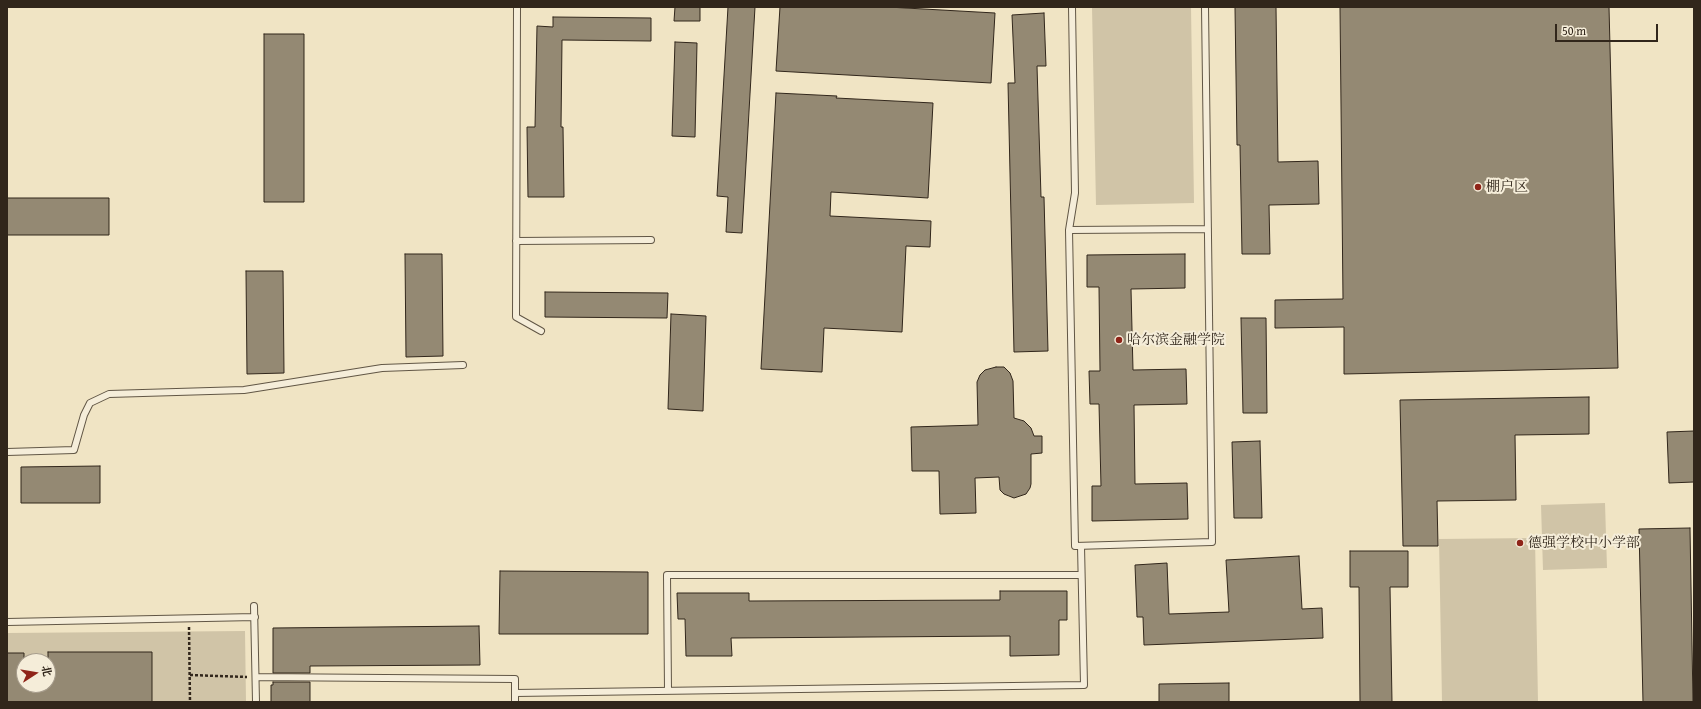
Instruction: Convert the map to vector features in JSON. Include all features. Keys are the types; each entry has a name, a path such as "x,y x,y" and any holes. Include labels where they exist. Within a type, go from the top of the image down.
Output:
{"lane":[{"path":"517,7 516,317 541,331"},
{"path":"1072,7 1076,193 1069,230 1075,546 1212,542 1205,7"},
{"path":"1069,230 1208,229"},
{"path":"516,241 651,240"},
{"path":"7,452 74,450 84,415 90,403 109,394 244,390 382,368 463,365"},
{"path":"515,693 1084,685 1081,546"},
{"path":"668,691 667,575 1081,575"},
{"path":"254,606 256,702"},
{"path":"7,622 255,617"},
{"path":"256,677 515,679 515,702"}],"path":[{"path":"189,618 190,702"},
{"path":"190,675 256,677"}],"shaded area":[{"path":"1092,7 1191,7 1194,203 1096,205"},
{"path":"1605,503 1607,568 1543,570 1541,505"},
{"path":"1535,538 1538,702 1442,702 1439,539"},
{"path":"245,631 246,702 7,702 7,633"},
{"path":"1136,701 1136,702 988,702"}],"building":[{"path":"675,7 700,7 700,21 674,21"},
{"path":"728,7 755,7 742,233 726,232 728,197 717,196"},
{"path":"780,7 888,7 995,13 991,83 776,71"},
{"path":"1235,7 1276,7 1278,162 1318,161 1319,204 1269,205 1270,254 1242,254 1240,145 1237,145"},
{"name":"棚户区","path":"1340,7 1609,7 1618,368 1344,374 1344,327 1275,328 1275,300 1343,299"},
{"path":"1044,13 1046,66 1037,66 1041,197 1044,197 1048,351 1014,352 1008,83 1015,83 1012,15"},
{"path":"553,17 651,18 651,41 562,40 561,127 563,127 564,197 528,197 527,127 535,127 537,26 553,27"},
{"path":"264,34 304,34 304,202 264,202"},
{"path":"675,42 697,43 695,137 672,136"},
{"path":"776,93 933,103 928,198 831,192 830,216 931,221 930,247 906,246 902,332 824,328 822,372 761,369"},
{"path":"7,198 109,198 109,235 7,235"},
{"path":"405,254 442,254 443,356 406,357"},
{"path":"1185,254 1185,288 1131,289 1133,370 1186,369 1187,404 1134,405 1135,484 1187,483 1188,519 1092,521 1092,486 1101,486 1099,404 1090,404 1089,371 1100,371 1099,287 1087,287 1087,255"},
{"path":"246,271 283,271 284,373 247,374"},
{"path":"545,292 668,293 667,318 545,317"},
{"path":"671,314 706,316 703,411 668,409"},
{"path":"1241,318 1266,318 1267,413 1243,413"},
{"path":"996,367 1004,367 1010,373 1013,381 1014,418 1024,421 1031,428 1034,436 1042,436 1042,453 1031,454 1030,488 1026,494 1014,498 1004,494 1000,490 999,477 975,478 976,513 940,514 939,471 912,471 911,427 978,425 977,382 980,375 985,370"},
{"path":"1589,397 1589,434 1515,435 1516,500 1437,501 1438,546 1403,546 1400,400"},
{"path":"1694,431 1694,482 1669,483 1667,432"},
{"path":"1260,441 1262,518 1234,518 1232,442"},
{"path":"100,466 100,503 21,503 21,467"},
{"path":"1690,528 1693,702 1643,702 1639,529"},
{"path":"1350,551 1408,551 1408,587 1390,587 1392,702 1360,702 1359,587 1350,587"},
{"path":"1299,556 1302,609 1322,608 1323,638 1144,645 1143,617 1137,617 1135,565 1167,563 1169,614 1229,612 1226,560"},
{"path":"500,571 648,572 648,634 499,634"},
{"path":"1000,591 1067,591 1067,620 1059,620 1059,655 1010,656 1010,636 731,638 732,656 686,656 685,619 678,619 677,593 749,593 749,601 1000,600"},
{"path":"479,626 480,665 310,666 310,673 273,673 273,628"},
{"path":"152,652 152,702 7,702 7,653 16,653 16,693 56,693 56,653 48,653"},
{"path":"273,682 310,682 310,702 271,702 271,685 273,685"},
{"path":"1229,683 1229,702 1159,702 1159,684"}],"place":[{"name":"棚户区","path":"1478,187"},
{"name":"哈尔滨金融学院","path":"1119,340"},
{"name":"德强学校中小学部","path":"1520,543"}]}
